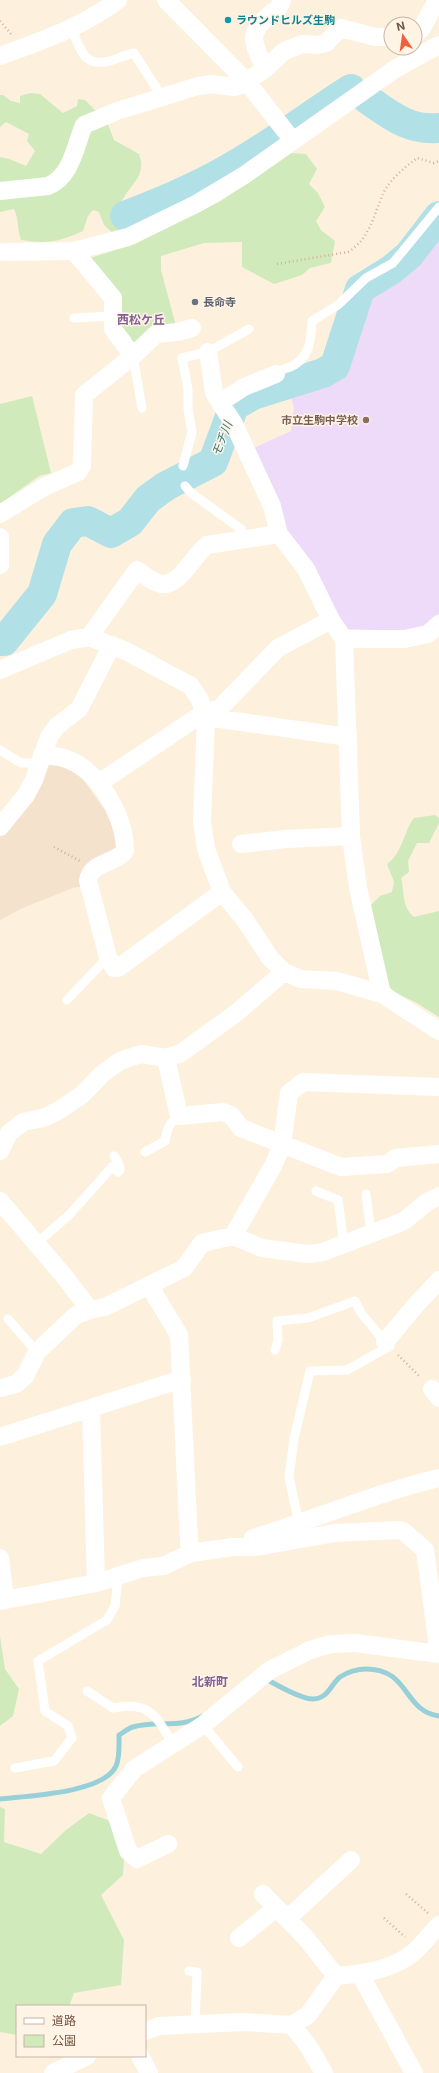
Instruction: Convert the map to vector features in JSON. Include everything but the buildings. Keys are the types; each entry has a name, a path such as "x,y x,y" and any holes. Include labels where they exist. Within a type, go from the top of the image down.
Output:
{"street":[{"path":"0,56 72,29 96,17 118,0"},
{"path":"166,0 247,82 289,135"},
{"path":"266,69 256,48 254,35 256,28 280,7 282,0"},
{"path":"423,26 437,0"},
{"path":"0,191 48,186 54,183 70,163 84,125 117,111 198,86 211,84 234,87 247,82 266,69 284,51 303,44 317,45 326,43 341,28 345,27 375,36 383,36"},
{"path":"0,252 74,251 128,237 196,204 243,176 289,135 395,69 439,45"},
{"path":"74,251 113,298 113,329 133,356"},
{"path":"0,514 44,487 78,472 82,466 84,395 133,356 156,334 178,332 192,328"},
{"path":"208,352 214,393 234,424 272,506 279,534 306,569 331,620 344,639 350,836 358,888 382,994"},
{"path":"222,404 244,387 276,374"},
{"path":"89,637 137,570 159,584 168,584 179,578 200,550 207,545 279,534"},
{"path":"0,537 0,565"},
{"path":"99,783 205,714 219,709 278,648 331,620"},
{"path":"344,639 404,640 428,634 439,624"},
{"path":"0,670 71,640 89,637 112,645 191,686 200,700 205,714 202,821 206,849 212,869 222,892 245,920 270,958 284,972 302,979 337,981 382,994 439,1031"},
{"path":"0,827 26,795 34,780 40,759 49,737 57,726 79,709 112,645"},
{"path":"205,714 348,737"},
{"path":"40,759 69,760 84,768 99,783 110,799 122,829 125,850 120,857 94,869 89,874 88,881 108,957 114,968 118,968 222,892"},
{"path":"241,844 286,839 350,836"},
{"path":"1,1144 8,1133 23,1122 43,1118 58,1111 83,1094 102,1074 120,1061 141,1054 166,1058 181,1053 235,1014 284,972"},
{"path":"166,1058 179,1116 223,1112 231,1114 241,1128 341,1167 387,1164 396,1158 439,1154"},
{"path":"233,1236 273,1166 282,1145 289,1093 303,1082 439,1087"},
{"path":"0,1388 16,1384 25,1376 37,1352 76,1315 105,1307 150,1287 184,1268 202,1243 233,1236 262,1248 308,1254 323,1252 404,1221 427,1202 439,1196"},
{"path":"0,1200 37,1243 90,1310"},
{"path":"388,1344 414,1307 439,1280"},
{"path":"150,1287 179,1335 189,1542 191,1554"},
{"path":"0,1438 37,1424 91,1409 182,1379"},
{"path":"91,1409 96,1583"},
{"path":"233,1547 253,1538 299,1524 400,1487 439,1478"},
{"path":"0,1558 2,1601 96,1583 143,1568 163,1566 191,1554 233,1547 256,1547 335,1533 398,1530 403,1531 432,1546 439,1654 355,1643 331,1644 310,1650 270,1670 203,1725 134,1768 111,1798 128,1851 137,1859 168,1844"},
{"path":"239,1938 282,1913 351,1860"},
{"path":"263,1894 282,1913 336,1976"},
{"path":"146,2031 159,2026 195,2024 243,2022 292,2024 308,2015 336,1976 360,1974 398,1963 414,1952 434,1926"},
{"path":"360,1974 414,2073"},
{"path":"292,2024 309,2047 324,2073"},
{"path":"53,2073 85,2057"},
{"path":"141,2057 149,2073"}],"lane":[{"path":"72,29 84,56 90,61 101,63 134,53 162,97"},
{"path":"276,374 280,370 299,362 305,356 311,340 312,321 338,305 366,278 392,263 439,207"},
{"path":"74,318 113,316"},
{"path":"183,466 192,432 188,409 188,389 182,358 208,352 248,329"},
{"path":"133,356 142,408"},
{"path":"185,486 191,493 240,529 247,540"},
{"path":"0,750 2,753 21,763 40,759"},
{"path":"67,1000 108,957"},
{"path":"145,1152 165,1141 166,1132 171,1122 179,1116"},
{"path":"37,1243 70,1214 112,1167 118,1172 120,1170 119,1164 114,1156"},
{"path":"316,1191 338,1200 344,1244"},
{"path":"366,1194 371,1234"},
{"path":"274,1350 278,1340 278,1321 308,1318 355,1301 361,1313 388,1344 347,1370 310,1371 294,1439 288,1477 299,1524"},
{"path":"8,1319 37,1352"},
{"path":"15,1768 54,1761 72,1738 68,1726 45,1711 38,1661 107,1620 115,1606 118,1577"},
{"path":"87,1691 113,1708 129,1705 142,1707 151,1713 167,1734 172,1744"},
{"path":"203,1725 238,1767"},
{"path":"189,1971 197,1972 195,2024"}],"path":[{"path":"277,264 348,252 356,247 370,227 386,189 404,167 417,158 434,163 439,161"},
{"path":"54,847 94,869"},
{"path":"388,1344 436,1393"},
{"path":"384,1918 410,1942 434,1926 406,1894"}],"shaded area":[{"name":"市立生駒中学校","path":"439,225 439,613 433,621 419,629 404,631 344,629 292,543 251,449 291,431 294,408 289,389 335,373 344,359 360,296 416,256"},
{"path":"45,762 77,771 104,809 108,808 122,848 85,886 73,888 25,907 0,920 0,835"}],"green space":[{"path":"31,93 40,94 63,113 77,106 78,99 85,100 107,122 114,140 139,154 141,164 140,173 122,200 120,212 124,224 114,234 104,225 99,212 93,210 88,216 83,231 75,235 60,240 46,242 21,240 14,209 0,212 0,157 26,166 35,151 27,141 29,134 6,122 0,127 0,95 3,95 11,101 20,103 20,96"},
{"path":"291,153 306,154 317,169 309,184 318,193 325,207 316,221 321,230 335,241 331,263 310,268 302,275 274,284 242,267 242,242 204,243 161,256 161,270 176,326 132,348 87,259 135,244 221,201"},
{"path":"32,396 51,473 39,476 0,504 0,404"},
{"path":"435,815 439,818 439,823 429,843 417,843 408,861 409,872 401,878 405,904 414,917 439,911 439,1017 415,1002 395,993 386,983 370,906 380,896 392,892 394,882 387,864 400,848 407,830 414,818"},
{"path":"0,1636 5,1669 19,1689 13,1716 0,1726"},
{"path":"0,1807 5,1809 4,1842 41,1854 66,1830 89,1813 110,1821 124,1858 123,1875 101,1895 124,1940 121,1985 74,1993 69,2005 16,2005 16,2035 0,2032"}],"waterway":[{"path":"125,216 190,189 216,176 260,150 351,89"},
{"path":"367,99 400,121 418,127 439,128"},
{"name":"モチ川","path":"0,641 4,641 42,594 57,544 73,523 88,521 111,533 130,522 148,499 166,486 213,462 234,406 253,395 323,373 335,366 360,289 391,270 409,255 439,216"},
{"path":"266,1679 302,1697 313,1699 322,1697 340,1677 353,1671 363,1669 380,1671 391,1676 399,1683 419,1707 427,1713 439,1716"},
{"path":"0,1799 64,1792 97,1782 109,1775 116,1766 119,1755 119,1735 127,1729 150,1724 185,1722 203,1716"}],"place":[{"name":"ラウンドヒルズ生駒","path":"228,20"},
{"name":"長命寺","path":"195,302"},
{"name":"市立生駒中学校","path":"366,420"}],"district":[{"name":"西松ケ丘","path":"141,320"},
{"name":"北新町","path":"210,1682"}]}
